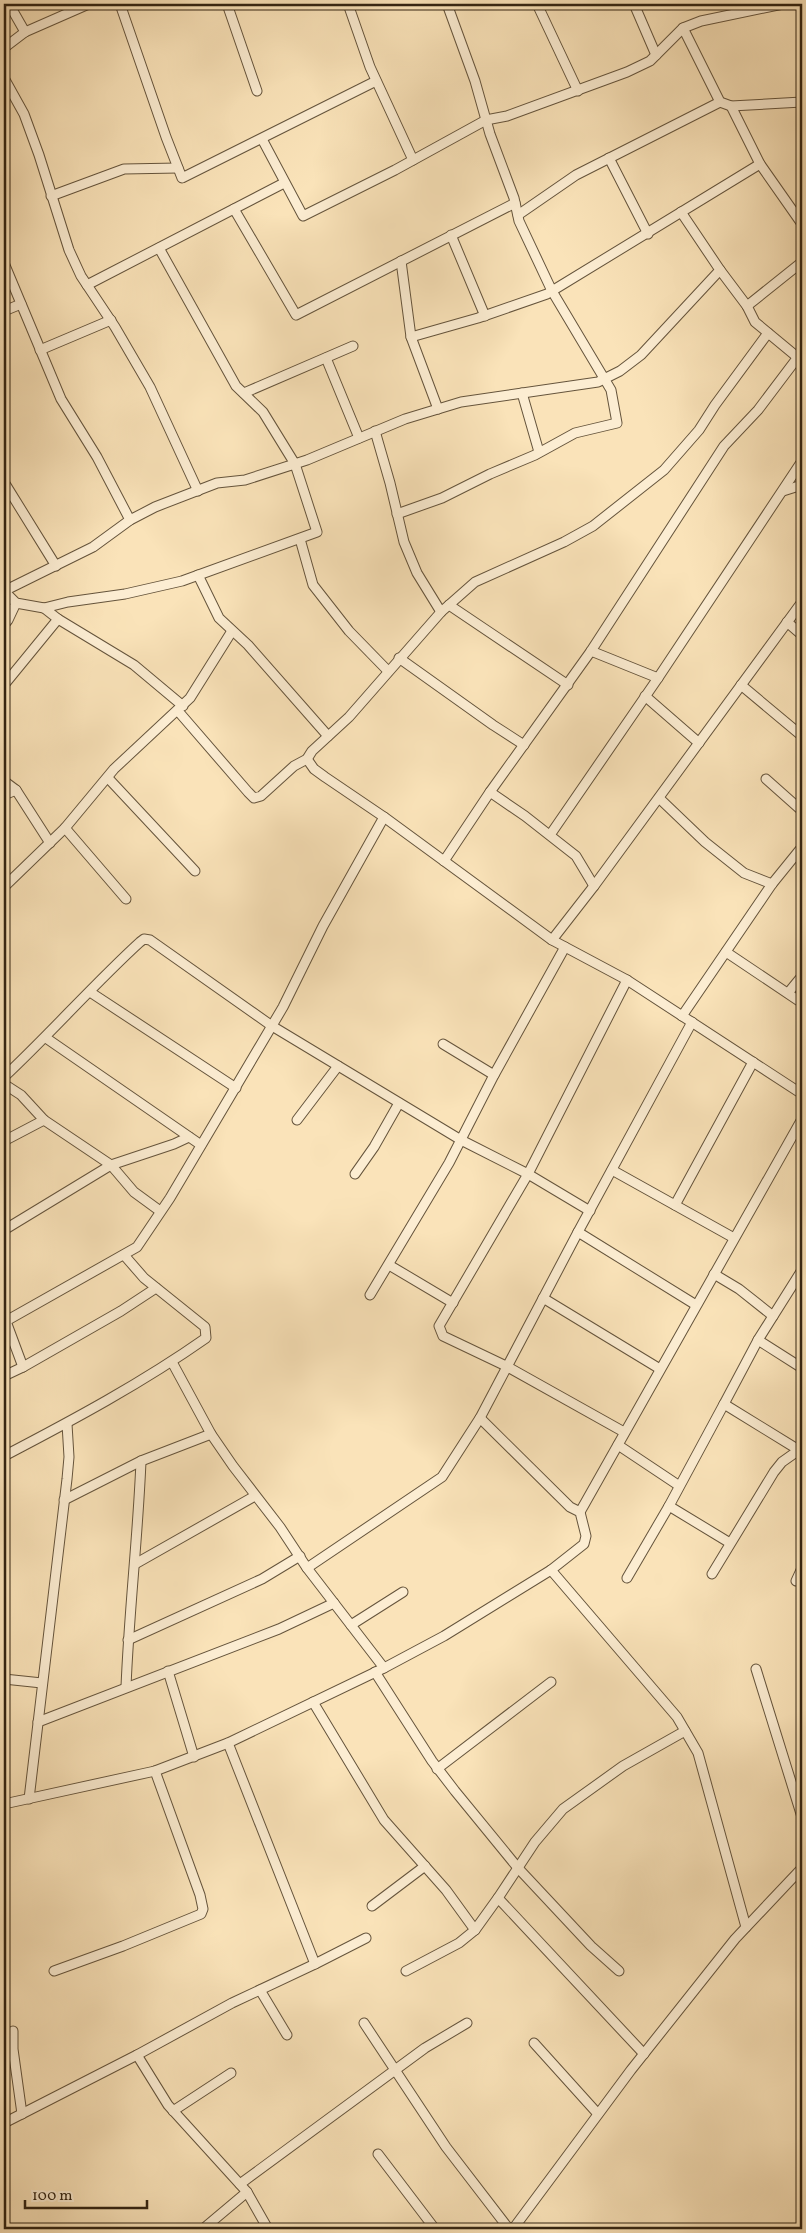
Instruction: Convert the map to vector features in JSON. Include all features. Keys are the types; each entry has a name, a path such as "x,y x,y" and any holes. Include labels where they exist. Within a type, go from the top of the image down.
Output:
{"street":[{"path":"9,4 25,32"},
{"path":"4,48 25,32 67,8 89,4"},
{"path":"120,4 182,178 246,144 262,139 376,81"},
{"path":"227,4 257,91"},
{"path":"348,4 376,81 413,160"},
{"path":"397,514 442,498 575,433 617,422 611,390 552,291 518,215 475,81 447,4"},
{"path":"537,4 578,91"},
{"path":"634,4 656,55"},
{"path":"262,139 303,216 413,160 486,120 507,116 628,72 650,61 683,28 701,20 748,7 783,4"},
{"path":"683,28 720,102 731,106 802,102"},
{"path":"4,78 24,114 69,250 87,285 111,320 150,387 198,491"},
{"path":"518,215 576,175 625,152 720,102"},
{"path":"731,106 760,164 802,224"},
{"path":"609,158 648,234"},
{"path":"412,338 485,316 552,291 760,164"},
{"path":"52,196 124,170 178,168"},
{"path":"87,285 284,183"},
{"path":"234,209 296,315 515,203"},
{"path":"444,861 490,792 591,651 724,446 758,410 800,359 755,322 747,306 681,212"},
{"path":"451,235 485,316"},
{"path":"159,248 236,386 263,412 295,464 317,532 182,582 44,608 16,603 4,591 93,547 130,520 155,507 217,483 245,480 295,464 405,419 461,402 598,382 620,371 641,355 720,270"},
{"path":"402,261 412,338 438,409"},
{"path":"747,306 802,262"},
{"path":"4,263 61,399 97,457 130,520"},
{"path":"4,311 21,304"},
{"path":"40,350 111,320"},
{"path":"44,608 58,619 134,665 181,708 220,761 254,798 261,796 294,766 307,759 312,751 349,717 441,612 475,582 564,542 593,526 664,470 700,430 715,405 768,333"},
{"path":"244,393 353,346"},
{"path":"326,358 359,438"},
{"path":"522,393 539,452"},
{"path":"375,431 404,542 417,573 441,612"},
{"path":"550,836 646,696 802,461"},
{"path":"4,482 56,566"},
{"path":"783,491 802,484"},
{"path":"300,539 313,585 349,631 388,671"},
{"path":"198,575 219,618 248,645 328,736"},
{"path":"552,940 594,886 802,602"},
{"path":"4,625 16,603"},
{"path":"449,605 568,684"},
{"path":"4,685 58,619"},
{"path":"787,622 802,635"},
{"path":"4,887 65,828 114,769 190,698 232,631"},
{"path":"591,651 658,678"},
{"path":"399,658 493,726 524,745"},
{"path":"741,685 802,736"},
{"path":"646,696 699,743"},
{"path":"307,759 314,769 384,817 552,940 627,980 802,1094"},
{"path":"108,778 195,871"},
{"path":"4,780 16,790 50,843"},
{"path":"766,780 802,811"},
{"path":"4,795 16,790"},
{"path":"490,792 576,856 594,886"},
{"path":"659,798 705,842 744,873 772,884"},
{"path":"24,1368 5,1318 136,1247 236,1088 294,988 322,926 384,817"},
{"path":"65,828 126,899"},
{"path":"682,1016 772,884 802,847"},
{"path":"4,1077 46,1038 110,970 144,939 150,940 272,1026 461,1140 528,1174 590,1210"},
{"path":"370,1295 461,1140 494,1075 565,947"},
{"path":"726,952 802,1003"},
{"path":"788,993 802,976"},
{"path":"624,1432 506,1366 483,1357 440,1334 439,1326 528,1174 627,980"},
{"path":"90,992 236,1088"},
{"path":"306,1568 442,1477 480,1418 506,1366 692,1022"},
{"path":"46,1038 201,1145"},
{"path":"443,1044 494,1075"},
{"path":"676,1205 753,1062"},
{"path":"297,1120 338,1066"},
{"path":"4,1084 21,1095 44,1120 111,1165 134,1192 160,1211"},
{"path":"355,1174 374,1147 399,1103"},
{"path":"4,1804 154,1771 228,1743 384,1668 444,1636 551,1570 584,1544 586,1536 580,1512 802,1119"},
{"path":"4,1141 44,1120"},
{"path":"4,1230 111,1165 174,1144 189,1137"},
{"path":"612,1170 734,1238"},
{"path":"578,1232 696,1305"},
{"path":"4,1456 66,1424 172,1362 206,1338 205,1327 144,1278 124,1255"},
{"path":"388,1264 453,1303"},
{"path":"714,1274 773,1316"},
{"path":"627,1578 669,1506 678,1485 758,1340 801,1276"},
{"path":"4,1376 24,1368 121,1312 156,1288"},
{"path":"543,1298 660,1369"},
{"path":"758,1340 802,1368"},
{"path":"172,1362 211,1434 300,1556 306,1568 384,1668"},
{"path":"712,1574 774,1472 782,1462 800,1451 724,1404"},
{"path":"480,1418 570,1507 580,1512"},
{"path":"29,1799 69,1457 66,1424"},
{"path":"64,1500 141,1461 211,1434"},
{"path":"618,1445 678,1485"},
{"path":"126,1686 141,1461"},
{"path":"135,1564 255,1496"},
{"path":"669,1506 730,1544"},
{"path":"128,1640 262,1579 300,1556"},
{"path":"796,1581 802,1568"},
{"path":"551,1570 677,1717 698,1753 746,1927"},
{"path":"350,1624 403,1592"},
{"path":"38,1722 126,1686 279,1629 334,1603"},
{"path":"756,1669 802,1817"},
{"path":"168,1671 194,1756"},
{"path":"375,1672 438,1769 518,1868 591,1946 618,1971"},
{"path":"4,1679 42,1683"},
{"path":"438,1769 552,1682"},
{"path":"313,1702 384,1820 446,1890 475,1930"},
{"path":"406,1971 459,1943 475,1930 536,1842 563,1809 623,1766 685,1731"},
{"path":"228,1743 315,1964"},
{"path":"54,1971 123,1946 201,1914 203,1909 200,1895 154,1771"},
{"path":"372,1906 425,1866"},
{"path":"513,2229 644,2054 746,1927 802,1868"},
{"path":"498,1898 644,2054"},
{"path":"4,2123 137,2056 232,2003 366,1938"},
{"path":"260,1990 287,2035"},
{"path":"240,2184 426,2048 467,2022"},
{"path":"364,2023 446,2147 509,2229"},
{"path":"13,2031 13,2049 22,2114"},
{"path":"534,2043 598,2114"},
{"path":"137,2056 173,2110 247,2192 268,2229"},
{"path":"173,2110 232,2073"},
{"path":"378,2154 435,2229"},
{"path":"203,2229 247,2192"}]}
